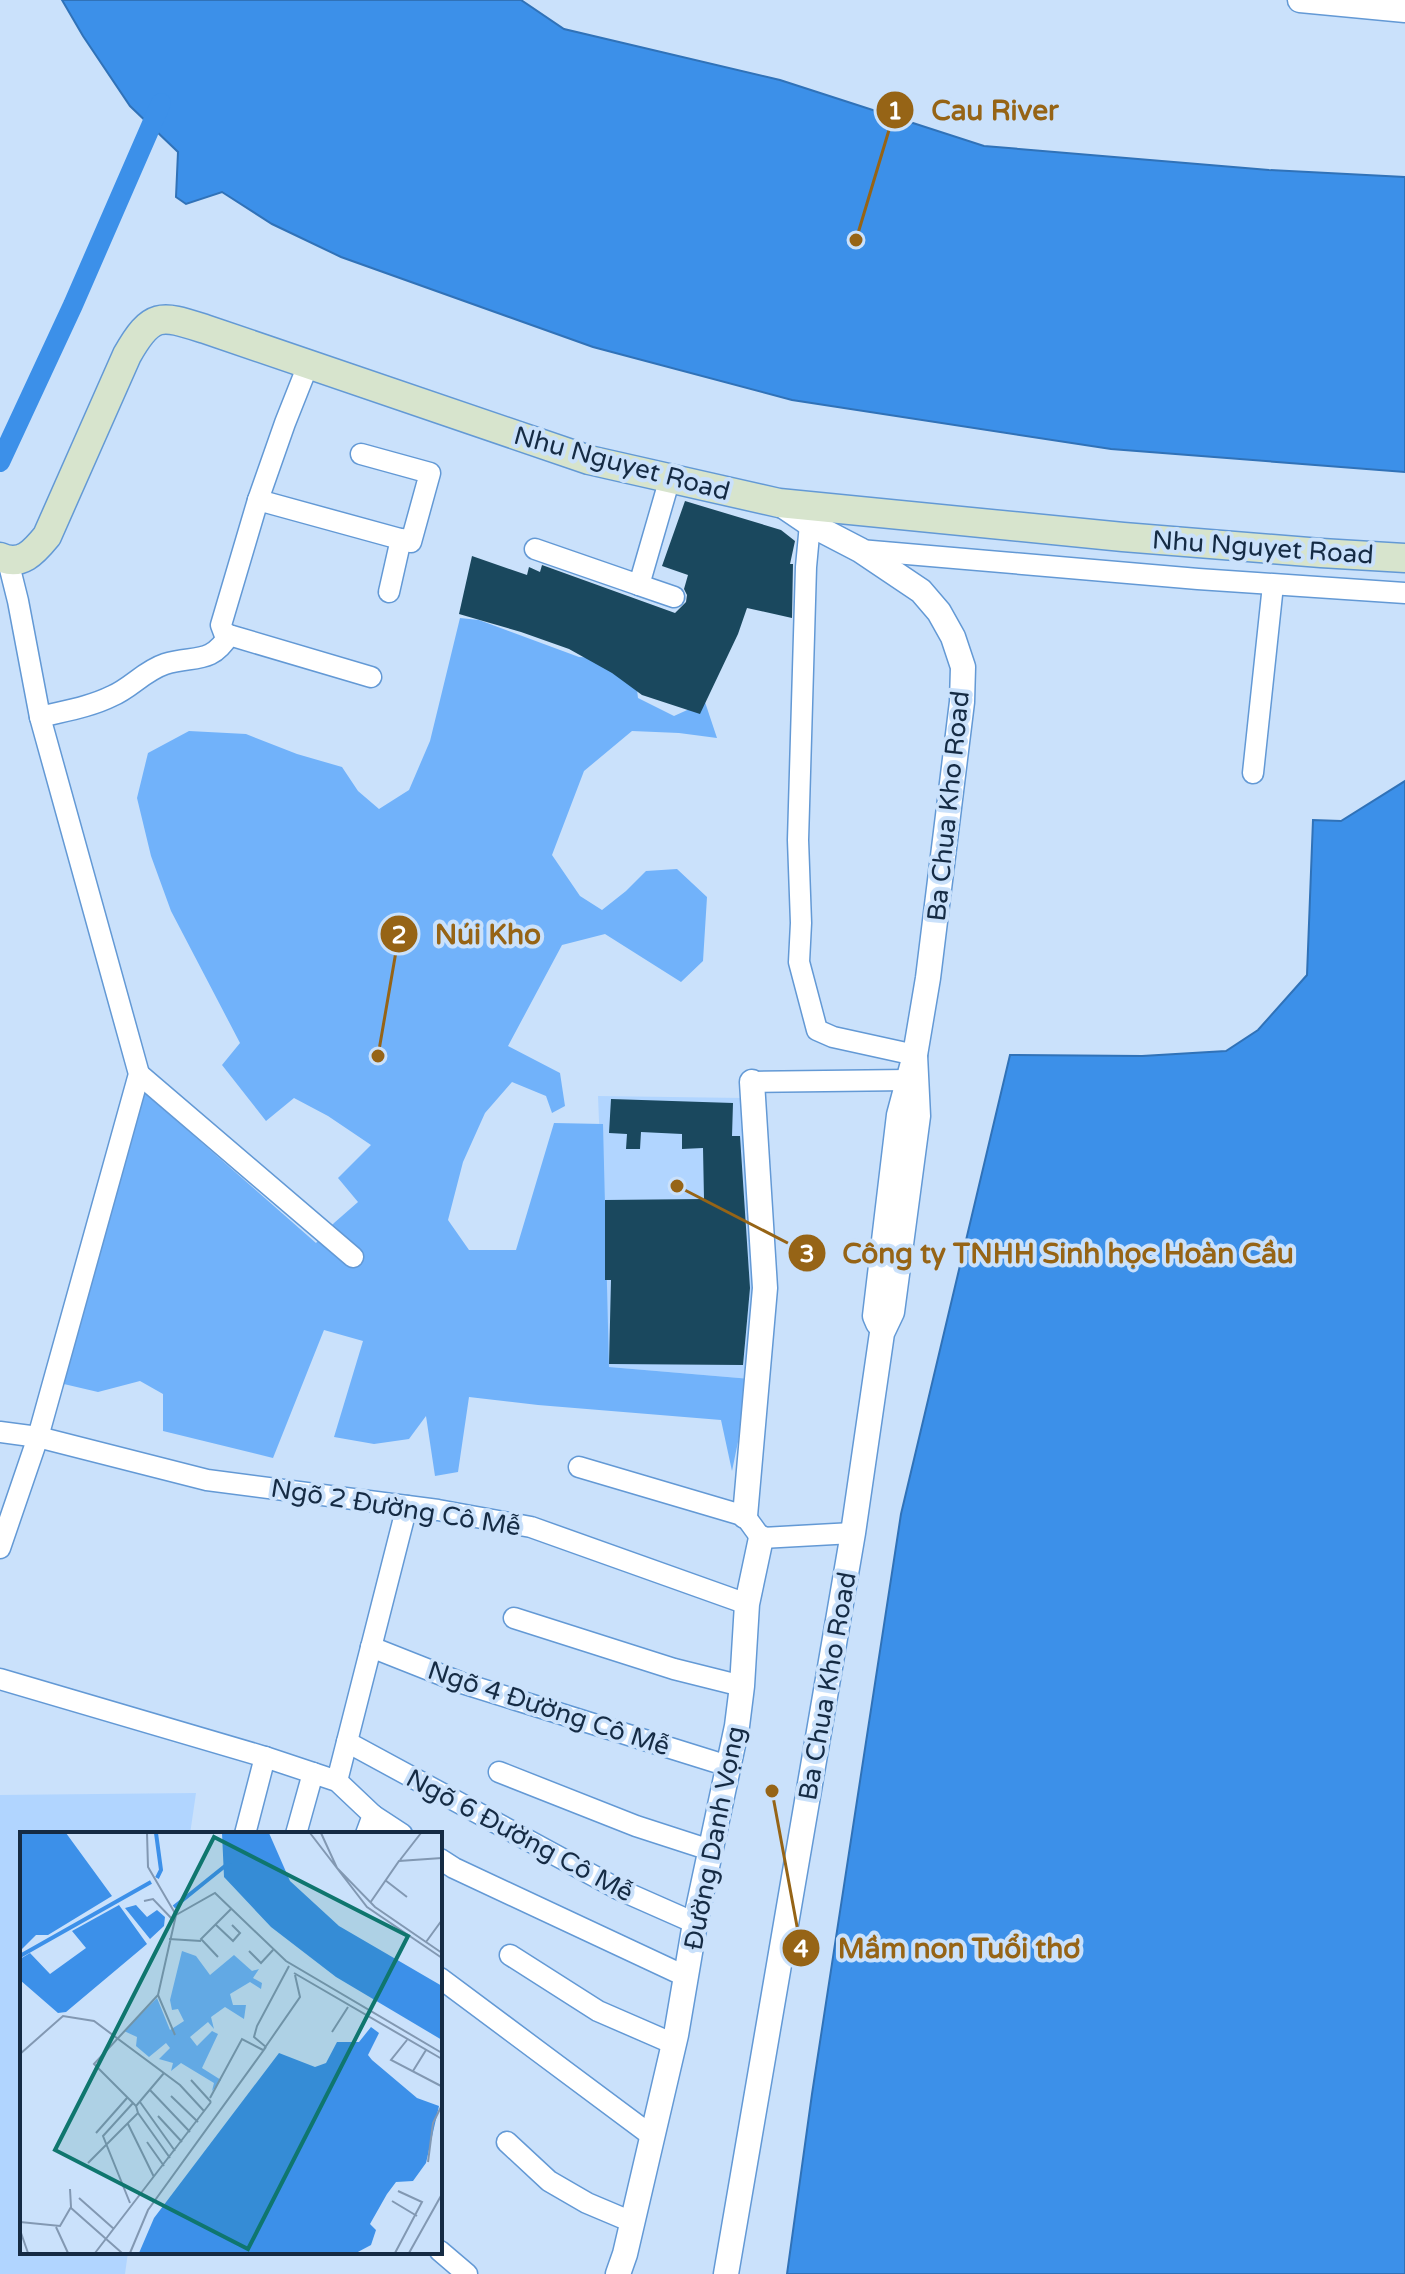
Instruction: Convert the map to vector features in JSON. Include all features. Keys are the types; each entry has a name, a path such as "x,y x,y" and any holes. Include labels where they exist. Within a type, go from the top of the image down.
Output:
{"main road":[{"name":"Nhu Nguyet Road","path":"4,559 20,561 38,548 47,536 137,337 156,320 168,319 589,460 779,503 1138,538 1405,558"}],"street":[{"path":"1300,0 1405,10"},
{"path":"308,365 258,500 221,625 224,633 229,635 371,677"},
{"path":"258,500 411,542 430,473 361,454"},
{"path":"639,585 670,478"},
{"name":"Ba Chua Kho Road","path":"779,503 810,524 860,550 921,591 939,612 953,637 963,667 962,702 928,978 915,1055 899,1115 875,1316 882,1333"},
{"path":"810,524 798,840 799,962 817,1030 833,1037 915,1055"},
{"path":"389,592 401,539"},
{"path":"535,549 674,597"},
{"name":"Nhu Nguyet Road","path":"860,550 1273,585 1405,593"},
{"path":"0,1548 38,1437 139,1074 40,717 9,597 4,559"},
{"path":"1253,773 1273,585"},
{"path":"40,717 115,695 147,672 165,664 208,656 221,650 229,635"},
{"name":"Ba Chua Kho Road","path":"726,2274 853,1533 882,1333 892,1312 918,1116 915,1055"},
{"path":"139,1074 353,1257"},
{"path":"745,1516 765,1288 752,1082 909,1080"},
{"name":"Ngõ 2 Đường Cô Mễ","path":"0,1432 38,1437 207,1480 407,1506 531,1527 747,1604"},
{"path":"579,1467 745,1516 761,1538 853,1533"},
{"path":"337,1781 407,1506"},
{"name":"Đường Danh Vọng","path":"618,2274 674,2044 742,1686 747,1604 761,1538"},
{"path":"514,1618 674,1669 742,1686"},
{"name":"Ngõ 4 Đường Cô Mễ","path":"371,1647 462,1683 728,1766"},
{"path":"0,1679 337,1781 369,1824 395,1832"},
{"name":"Ngõ 6 Đường Cô Mễ","path":"347,1742 618,1889 695,1923"},
{"path":"246,1832 265,1757"},
{"path":"499,1772 636,1826 710,1850"},
{"path":"297,1832 313,1773"},
{"path":"442,1860 687,1977"},
{"path":"510,1955 598,2011 674,2044"},
{"path":"442,1979 652,2136"},
{"path":"507,2142 549,2181 587,2203 632,2222"},
{"path":"442,2253 467,2274"}],"shaded area":[{"path":"62,0 521,0 564,29 780,80 984,146 1269,170 1405,177 1405,472 1111,449 792,400 593,347 341,257 272,224 222,192 186,204 176,197 178,152 130,106"},
{"path":"460,618 479,620 579,657 612,659 635,673 638,698 674,716 705,702 717,738 632,731 584,771 552,855 580,896 602,910 646,871 677,869 707,897 703,961 681,982 605,934 562,945 508,1046 560,1073 565,1106 552,1113 546,1096 512,1082 485,1113 463,1162 448,1220 469,1250 516,1250 554,1123 603,1124 609,1367 751,1379 732,1471 721,1420 469,1397 458,1472 435,1476 426,1416 409,1439 374,1444 334,1437 363,1341 324,1330 273,1458 163,1431 163,1394 140,1381 98,1392 51,1381 144,1092 316,1243 358,1202 338,1178 371,1145 294,1098 266,1121 222,1065 240,1043 171,911 151,856 137,798 148,753 189,731 246,734 342,767 358,791 379,809 409,790 430,741"},
{"path":"1405,781 1405,2274 787,2274 901,1514 1010,1055 1142,1056 1226,1051 1258,1030 1307,975 1313,820 1341,821"},
{"path":"598,1096 743,1098 762,1275 751,1379 609,1367"},
{"path":"196,1793 190,1832 20,1832 20,2254 128,2254 125,2274 0,2274 0,1795"}],"building":[{"path":"685,501 781,530 795,541 790,564 793,564 792,618 747,608 700,714 642,695 612,673 569,649 459,614 472,556 527,575 529,567 540,572 542,565 675,613 686,602 684,589 688,575 662,566"},
{"path":"611,1099 733,1103 732,1136 740,1136 750,1288 743,1365 609,1364 611,1280 605,1280 605,1200 704,1199 703,1148 682,1149 682,1134 641,1132 640,1149 626,1149 627,1134 609,1133"}],"waterway":[{"path":"0,462 161,103"}],"place":[{"name":"Cau River","path":"856,240"},
{"name":"Núi Kho","path":"378,1056"},
{"name":"Công ty TNHH Sinh học Hoàn Cầu","path":"677,1186"},
{"name":"Mầm non Tuổi thơ","path":"772,1791"}]}
